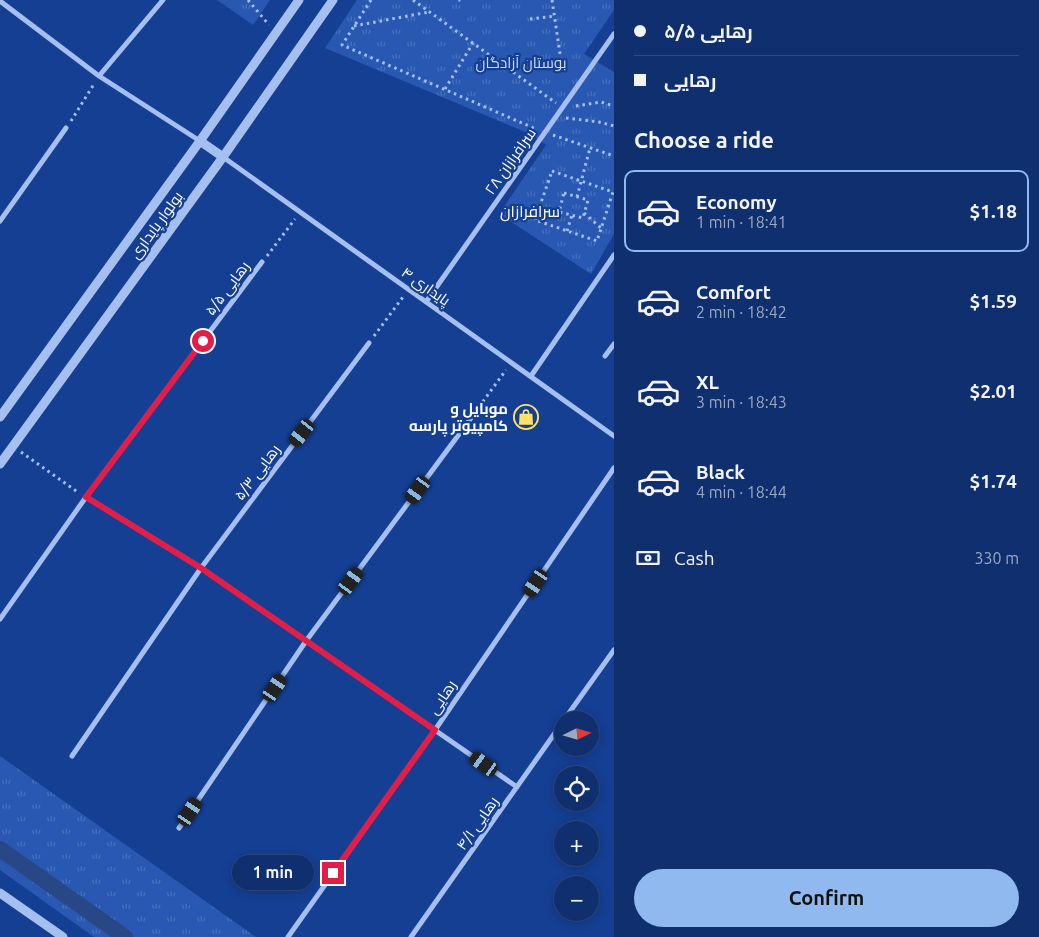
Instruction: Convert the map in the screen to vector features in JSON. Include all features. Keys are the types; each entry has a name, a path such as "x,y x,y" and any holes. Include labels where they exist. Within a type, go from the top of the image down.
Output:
{"street":[{"path":"0,0 100,76 223,157"},
{"path":"100,76 163,0"},
{"name":"بولوار پایداری","path":"0,417 200,141 299,0"},
{"name":"بولوار پایداری","path":"0,464 223,157 333,0"},
{"name":"سرافرازان ۲۸","path":"426,302 614,34"},
{"path":"0,221 66,128"},
{"name":"پایداری ۴","path":"223,157 614,436"},
{"path":"531,376 614,254"},
{"name":"رهایی ۵/۵","path":"0,619 86,497 262,262"},
{"name":"رهایی ۵/۳","path":"72,756 201,568 369,343"},
{"path":"605,356 614,344"},
{"path":"179,828 306,641 474,414"},
{"name":"رهایی","path":"288,937 435,730 614,468"},
{"path":"86,497 201,568 517,787"},
{"name":"رهایی ۴/۱","path":"570,711 614,650"},
{"name":"رهایی ۴/۱","path":"411,937 554,734"},
{"path":"0,893 63,937"}],"path":[{"path":"248,0 276,33"},
{"path":"371,0 342,45 545,133 614,156"},
{"path":"413,0 562,108 601,102 614,106"},
{"path":"553,1 562,66"},
{"path":"354,26 429,12"},
{"path":"530,19 554,16"},
{"path":"445,89 473,43"},
{"path":"66,128 100,76"},
{"path":"556,117 599,122 614,126"},
{"path":"577,197 590,148"},
{"path":"552,171 613,192 601,228 597,242 535,220 552,171"},
{"path":"564,193 588,200 584,212 583,218 559,212 564,193"},
{"path":"262,262 300,212"},
{"path":"584,212 601,228"},
{"path":"567,231 572,215"},
{"path":"369,343 408,289"},
{"path":"474,414 511,363"},
{"path":"12,446 86,497"}],"green space":[{"path":"217,0 270,0 253,25"},
{"name":"بوستان آزادگان","path":"357,0 614,0 614,10 584,54 614,72 614,234 591,274 499,214 546,145 530,134 325,48"},
{"path":"0,756 256,937 94,937 0,870"}],"waterway":[{"path":"0,849 125,937"}],"place":[{"name":"موبایل و کامپیوتر پارسه","path":"526,417"}],"district":[{"name":"سرافرازان","path":"530,211"}],"route":[{"path":"203,341 86,497 201,568 435,730 333,873"}]}
